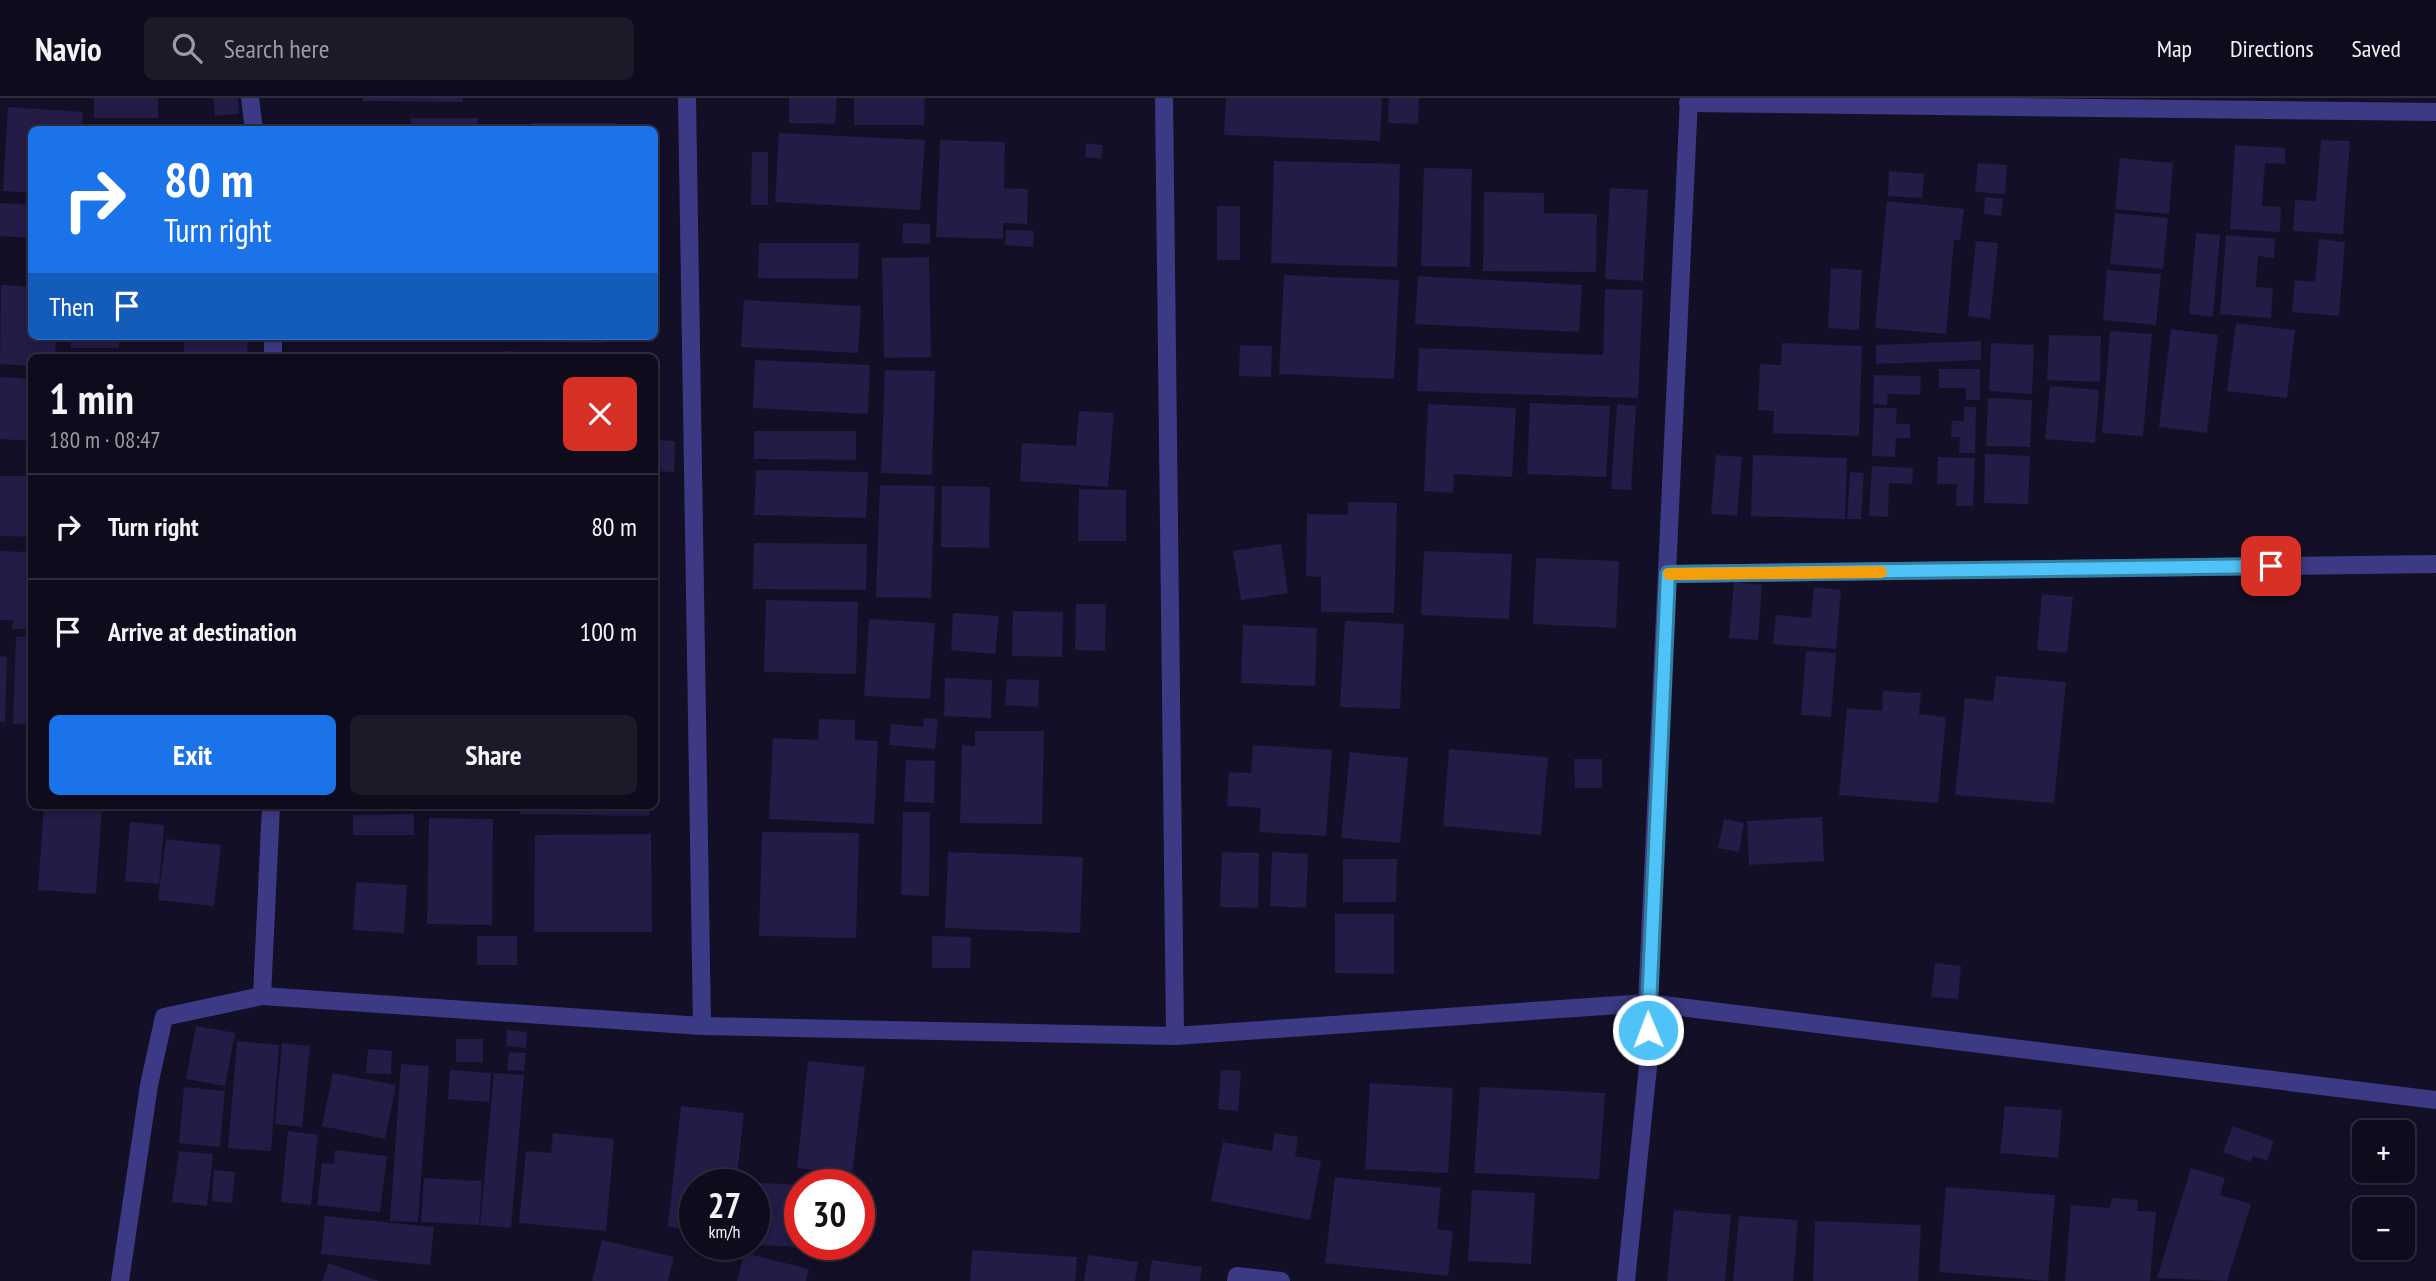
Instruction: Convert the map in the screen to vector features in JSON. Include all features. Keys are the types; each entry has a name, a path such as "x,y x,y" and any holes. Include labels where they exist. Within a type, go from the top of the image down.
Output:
{"street":[{"path":"250,98 254,126"},
{"path":"687,98 702,1026"},
{"path":"1164,98 1175,1036"},
{"path":"1626,1281 1649,1057 1647,1003 1689,101 2436,112"},
{"path":"1668,574 2436,564"},
{"path":"262,996 271,809"},
{"path":"120,1281 149,1086 164,1017 262,996 702,1026 1175,1036 1647,1003 2436,1100"},
{"path":"1236,1281 1237,1276 1281,1281"}],"building":[{"path":"94,98 158,98 158,118 94,118"},
{"path":"213,98 238,98 239,114 215,116"},
{"path":"363,98 463,98 463,102 363,101"},
{"path":"789,98 837,98 835,124 789,123"},
{"path":"854,98 925,98 924,125 854,125"},
{"path":"1226,98 1382,98 1380,141 1224,135"},
{"path":"1389,98 1419,98 1418,124 1388,123"},
{"path":"8,107 83,112 81,126 28,126 28,193 3,191"},
{"path":"411,118 478,118 478,126 411,126"},
{"path":"532,123 616,123 616,126 532,126"},
{"path":"779,133 925,140 920,210 775,202"},
{"path":"940,140 1005,142 1004,188 1028,189 1027,224 1003,223 1003,239 936,237"},
{"path":"2321,140 2350,141 2343,234 2293,231 2295,200 2316,201"},
{"path":"1086,143 1103,145 1101,159 1085,157"},
{"path":"2235,145 2285,148 2285,164 2265,163 2262,206 2281,207 2280,232 2230,229"},
{"path":"752,152 768,152 768,205 751,205"},
{"path":"2120,158 2173,163 2169,214 2115,209"},
{"path":"1274,161 1400,164 1397,267 1271,263"},
{"path":"1978,163 2007,165 2005,194 1975,192"},
{"path":"1424,168 1472,169 1470,267 1421,266"},
{"path":"1889,171 1924,174 1922,198 1888,196"},
{"path":"1610,188 1648,190 1643,281 1605,279"},
{"path":"1484,192 1544,193 1544,213 1597,214 1596,272 1483,271"},
{"path":"1985,197 2003,199 2001,216 1984,214"},
{"path":"1887,201 1964,209 1960,240 1954,240 1946,334 1875,328"},
{"path":"0,203 28,205 28,238 0,236"},
{"path":"1217,206 1240,206 1240,260 1217,260"},
{"path":"2115,213 2168,218 2163,269 2110,264"},
{"path":"903,223 930,224 930,244 902,243"},
{"path":"1006,230 1034,231 1033,247 1005,245"},
{"path":"2196,233 2220,235 2213,317 2189,314"},
{"path":"2226,235 2275,239 2274,258 2258,256 2256,287 2273,288 2271,318 2220,314"},
{"path":"2319,239 2345,242 2339,316 2292,312 2295,280 2315,282"},
{"path":"1976,241 1998,243 1990,319 1968,316"},
{"path":"759,243 859,243 858,279 758,278"},
{"path":"929,257 931,357 884,358 882,258"},
{"path":"1831,268 1862,270 1859,330 1828,328"},
{"path":"2107,270 2161,274 2156,325 2103,320"},
{"path":"1284,275 1399,280 1394,379 1279,374"},
{"path":"1418,276 1582,285 1579,332 1415,324"},
{"path":"1,285 28,287 28,340 56,340 55,354 28,354 28,366 0,364"},
{"path":"1605,289 1643,290 1638,398 1417,391 1419,348 1603,355"},
{"path":"744,300 861,306 858,353 741,347"},
{"path":"2236,323 2295,330 2287,398 2227,391"},
{"path":"2171,329 2218,335 2207,433 2159,427"},
{"path":"2110,331 2152,334 2143,436 2102,433"},
{"path":"2049,335 2101,336 2100,382 2047,380"},
{"path":"71,340 119,340 119,348 71,348"},
{"path":"184,340 247,340 248,354 184,354"},
{"path":"605,340 605,343 533,342"},
{"path":"1981,341 1981,360 1876,364 1876,345"},
{"path":"1782,343 1862,346 1859,436 1773,433 1774,411 1758,410 1760,364 1781,365"},
{"path":"1991,343 2034,345 2032,394 1989,391"},
{"path":"1240,345 1272,346 1271,377 1239,376"},
{"path":"503,351 566,354 503,354"},
{"path":"755,360 870,365 868,414 753,408"},
{"path":"1939,369 1980,369 1980,400 1966,400 1966,388 1939,388"},
{"path":"885,370 935,371 932,475 881,473"},
{"path":"1874,375 1921,376 1920,395 1888,394 1887,405 1873,404"},
{"path":"0,377 28,379 28,441 0,439"},
{"path":"2050,386 2099,390 2095,443 2045,439"},
{"path":"1988,398 2032,400 2030,447 1986,446"},
{"path":"1530,403 1610,406 1606,477 1527,474"},
{"path":"1428,404 1516,408 1512,477 1454,474 1453,493 1424,491"},
{"path":"1617,404 1636,406 1631,490 1611,489"},
{"path":"1964,407 1976,407 1975,453 1959,453 1960,437 1951,437 1952,421 1964,421"},
{"path":"1874,408 1897,408 1896,424 1910,424 1910,438 1896,438 1895,457 1872,456"},
{"path":"1079,411 1114,413 1108,487 1020,481 1022,443 1076,446"},
{"path":"754,431 856,431 856,460 754,459"},
{"path":"658,440 675,441 674,472 658,471"},
{"path":"1985,454 2030,456 2028,504 1984,503"},
{"path":"1716,455 1742,457 1737,516 1711,514"},
{"path":"1753,455 1847,458 1845,519 1751,516"},
{"path":"1938,457 1975,458 1973,506 1956,506 1957,484 1937,484"},
{"path":"1872,466 1913,468 1912,484 1889,483 1888,517 1869,516"},
{"path":"756,470 868,472 866,518 754,515"},
{"path":"1850,472 1864,473 1861,519 1847,519"},
{"path":"0,476 28,476 28,537 0,536"},
{"path":"880,485 935,486 931,598 876,597"},
{"path":"942,486 990,487 989,548 941,547"},
{"path":"1079,489 1126,490 1126,541 1078,541"},
{"path":"1348,502 1397,503 1394,613 1321,612 1321,577 1306,576 1307,514 1348,515"},
{"path":"754,543 867,544 866,590 753,589"},
{"path":"1281,544 1288,593 1241,600 1233,551"},
{"path":"0,551 28,552 28,629 12,629 13,620 0,620"},
{"path":"1424,551 1512,554 1509,619 1421,615"},
{"path":"1536,558 1619,561 1616,628 1533,624"},
{"path":"1734,582 1762,585 1758,640 1729,638"},
{"path":"1814,587 1841,590 1836,649 1773,644 1776,615 1811,618"},
{"path":"2042,594 2073,597 2067,653 2037,650"},
{"path":"766,600 858,602 856,674 764,672"},
{"path":"1076,604 1106,604 1105,651 1075,650"},
{"path":"1013,611 1063,612 1062,657 1012,656"},
{"path":"953,613 999,616 995,654 951,650"},
{"path":"869,619 935,623 930,699 864,696"},
{"path":"1345,621 1404,624 1400,709 1340,707"},
{"path":"1243,625 1317,628 1315,686 1241,683"},
{"path":"16,637 28,637 28,725 13,724"},
{"path":"1806,651 1836,653 1831,717 1801,715"},
{"path":"0,656 7,657 5,722 0,722"},
{"path":"1996,676 2066,682 2054,803 1955,795 1965,698 1993,701"},
{"path":"945,678 992,680 991,718 944,716"},
{"path":"1007,679 1039,680 1038,707 1005,705"},
{"path":"1883,691 1921,693 1919,714 1946,717 1938,803 1839,795 1847,708 1882,711"},
{"path":"924,718 938,719 935,749 889,745 891,724 923,727"},
{"path":"819,719 855,720 855,740 878,741 874,824 769,819 773,738 818,740"},
{"path":"975,731 1044,731 1042,824 960,823 962,745 975,746"},
{"path":"1253,745 1332,750 1326,836 1259,832 1261,808 1227,806 1229,772 1251,773"},
{"path":"1449,749 1548,757 1541,835 1443,826"},
{"path":"1350,752 1408,758 1400,843 1341,838"},
{"path":"1574,759 1602,759 1602,788 1575,788"},
{"path":"906,760 935,761 934,803 904,802"},
{"path":"44,809 102,809 96,894 38,890"},
{"path":"520,809 650,809 649,816 520,814"},
{"path":"903,812 930,812 929,896 901,895"},
{"path":"414,814 414,835 353,835 353,815"},
{"path":"1822,817 1824,861 1749,865 1747,821"},
{"path":"429,818 493,819 492,925 427,924"},
{"path":"1724,819 1744,823 1739,852 1718,848"},
{"path":"130,822 164,825 159,884 125,881"},
{"path":"762,832 859,833 856,938 759,936"},
{"path":"651,834 652,932 534,932 535,835"},
{"path":"166,839 221,845 214,906 158,900"},
{"path":"948,852 1083,857 1080,933 945,928"},
{"path":"1222,852 1259,853 1258,908 1220,907"},
{"path":"1272,852 1308,854 1306,908 1270,906"},
{"path":"1343,859 1397,859 1396,902 1343,902"},
{"path":"356,882 407,885 404,933 353,930"},
{"path":"1335,914 1394,914 1394,974 1335,973"},
{"path":"477,936 517,936 517,965 477,965"},
{"path":"932,936 971,937 970,968 932,968"},
{"path":"1935,963 1961,966 1958,999 1931,997"},
{"path":"196,1026 235,1033 225,1086 186,1079"},
{"path":"507,1030 527,1032 526,1048 506,1046"},
{"path":"456,1039 483,1039 483,1062 456,1062"},
{"path":"237,1041 279,1045 271,1151 228,1148"},
{"path":"282,1043 310,1046 302,1127 275,1124"},
{"path":"368,1049 392,1051 391,1074 366,1073"},
{"path":"509,1052 526,1053 524,1071 507,1070"},
{"path":"808,1061 865,1067 853,1169 797,1168"},
{"path":"401,1064 429,1066 418,1222 390,1221"},
{"path":"450,1070 491,1073 489,1102 448,1099"},
{"path":"1221,1070 1241,1071 1238,1111 1218,1109"},
{"path":"333,1073 396,1085 385,1139 322,1126"},
{"path":"494,1073 524,1075 511,1228 480,1225"},
{"path":"1370,1083 1453,1088 1448,1173 1365,1169"},
{"path":"184,1087 225,1091 220,1147 179,1143"},
{"path":"1480,1087 1605,1093 1599,1179 1474,1173"},
{"path":"681,1106 744,1113 738,1169 679,1169 679,1228 668,1227"},
{"path":"2005,1106 2062,1110 2058,1158 2000,1153"},
{"path":"2233,1126 2274,1141 2267,1161 2253,1156 2250,1162 2223,1152"},
{"path":"288,1131 318,1135 311,1205 281,1202"},
{"path":"553,1133 614,1139 606,1231 519,1223 526,1151 551,1153"},
{"path":"1275,1133 1298,1137 1295,1156 1321,1161 1310,1220 1211,1201 1223,1142 1272,1151"},
{"path":"335,1150 387,1156 380,1212 317,1205 322,1163 334,1164"},
{"path":"179,1151 213,1154 207,1206 172,1202"},
{"path":"2191,1168 2225,1178 2220,1195 2251,1204 2227,1281 2157,1278"},
{"path":"214,1170 235,1172 232,1203 212,1201"},
{"path":"1335,1177 1441,1188 1437,1229 1453,1231 1448,1276 1325,1263"},
{"path":"424,1178 482,1181 479,1225 421,1222"},
{"path":"770,1183 784,1184 784,1246 770,1246"},
{"path":"1946,1187 2055,1195 2048,1281 1939,1272"},
{"path":"1472,1190 1535,1193 1531,1264 1468,1261"},
{"path":"2112,1198 2138,1200 2137,1211 2156,1212 2150,1281 2065,1281 2071,1205 2110,1208"},
{"path":"1674,1210 1731,1215 1725,1281 1667,1281"},
{"path":"325,1216 434,1227 430,1265 321,1254"},
{"path":"1739,1216 1798,1220 1793,1281 1733,1281"},
{"path":"1815,1221 1921,1225 1918,1281 1813,1281"},
{"path":"602,1240 674,1257 668,1281 592,1281"},
{"path":"972,1250 1077,1257 1075,1281 970,1281"},
{"path":"1088,1255 1138,1262 1135,1281 1084,1281"},
{"path":"770,1259 809,1269 806,1281 737,1281 742,1260"},
{"path":"1152,1260 1202,1267 1200,1281 1149,1281"},
{"path":"329,1263 379,1281 322,1281"}],"slow traffic":[{"path":"1669,574 1881,572"}],"route":[{"path":"1648,1030 1647,1003 1668,574 2271,566"}]}
